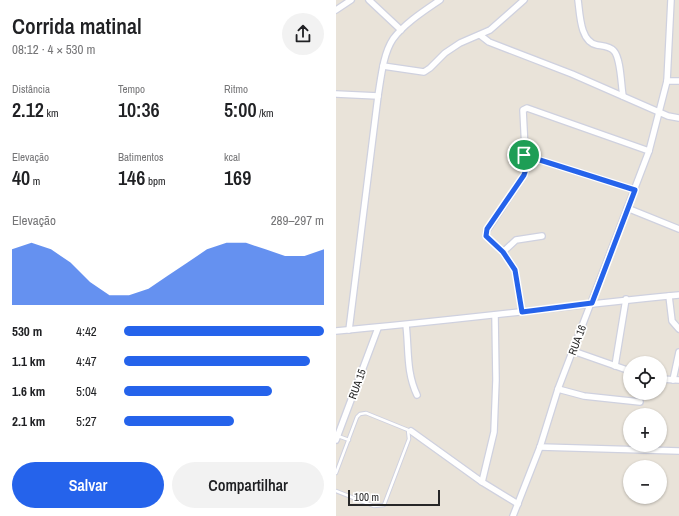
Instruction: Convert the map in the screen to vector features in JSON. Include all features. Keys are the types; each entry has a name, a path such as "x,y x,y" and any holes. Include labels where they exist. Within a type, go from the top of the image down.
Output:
{"street":[{"path":"336,10 351,0"},
{"path":"369,0 401,30"},
{"path":"349,330 378,96 384,66 392,40 401,30 440,0"},
{"path":"384,66 424,72 445,54 465,41 490,30 524,0"},
{"path":"578,0 586,38 594,45 608,47 614,51 618,59 622,96"},
{"name":"RUA 16","path":"513,516 540,447 558,389 649,151 667,81 671,0"},
{"path":"480,35 489,42 572,74 660,112 679,118"},
{"path":"667,81 679,81"},
{"path":"336,94 378,96"},
{"path":"522,312 515,270 503,252 486,236 486,232 524,175 526,169 522,113 525,108 649,151"},
{"path":"524,155 635,190"},
{"path":"627,208 679,229"},
{"path":"503,252 516,240 542,236"},
{"path":"336,331 406,325 626,299 679,295"},
{"path":"669,296 672,321 679,329"},
{"path":"615,366 626,299"},
{"path":"482,482 494,432 496,380 495,315"},
{"path":"406,325 408,369 417,395"},
{"name":"RUA 15","path":"337,438 378,328"},
{"path":"573,351 623,369"},
{"path":"676,380 679,352"},
{"path":"558,389 584,396 640,402"},
{"path":"411,431 482,482 518,504"},
{"path":"540,447 679,451"}],"lane":[{"path":"336,473 357,417 360,414 366,413 408,430 410,434 384,505 374,506 336,491"},
{"path":"337,438 349,440"}],"route":[{"path":"524,155 568,167 635,190 592,303 522,312 518,280 515,270 503,252 486,236 487,229 524,175 526,169 524,155"}]}
